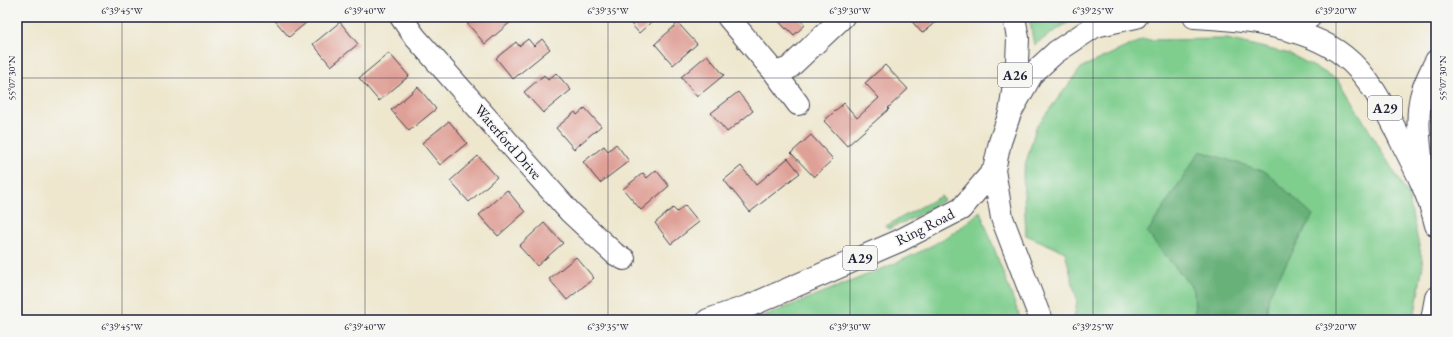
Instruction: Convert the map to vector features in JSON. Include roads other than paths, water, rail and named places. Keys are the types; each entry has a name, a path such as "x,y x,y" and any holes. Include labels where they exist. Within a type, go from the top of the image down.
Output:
{"main road":[{"name":"Waterford Drive","path":"401,17 415,37 570,212 615,254 624,259"},
{"path":"728,17 775,73 798,104"},
{"path":"775,73 789,68 843,17"},
{"name":"A26","path":"1010,113 1017,62 1018,38 1014,17"},
{"name":"A29","path":"1041,320 1002,218 994,170 1000,142 1010,113 1032,74 1056,52 1095,26 1136,17"},
{"name":"A29","path":"1194,17 1226,18 1301,33 1326,44 1344,55 1359,70 1383,104 1424,187 1436,225"},
{"name":"A29","path":"1266,25 1310,17"},
{"name":"A29","path":"1424,187 1419,106 1422,92 1436,61"},
{"name":"Ring Road","path":"708,320 749,306 899,241 962,209 994,170"},
{"path":"1432,320 1436,298"}]}
